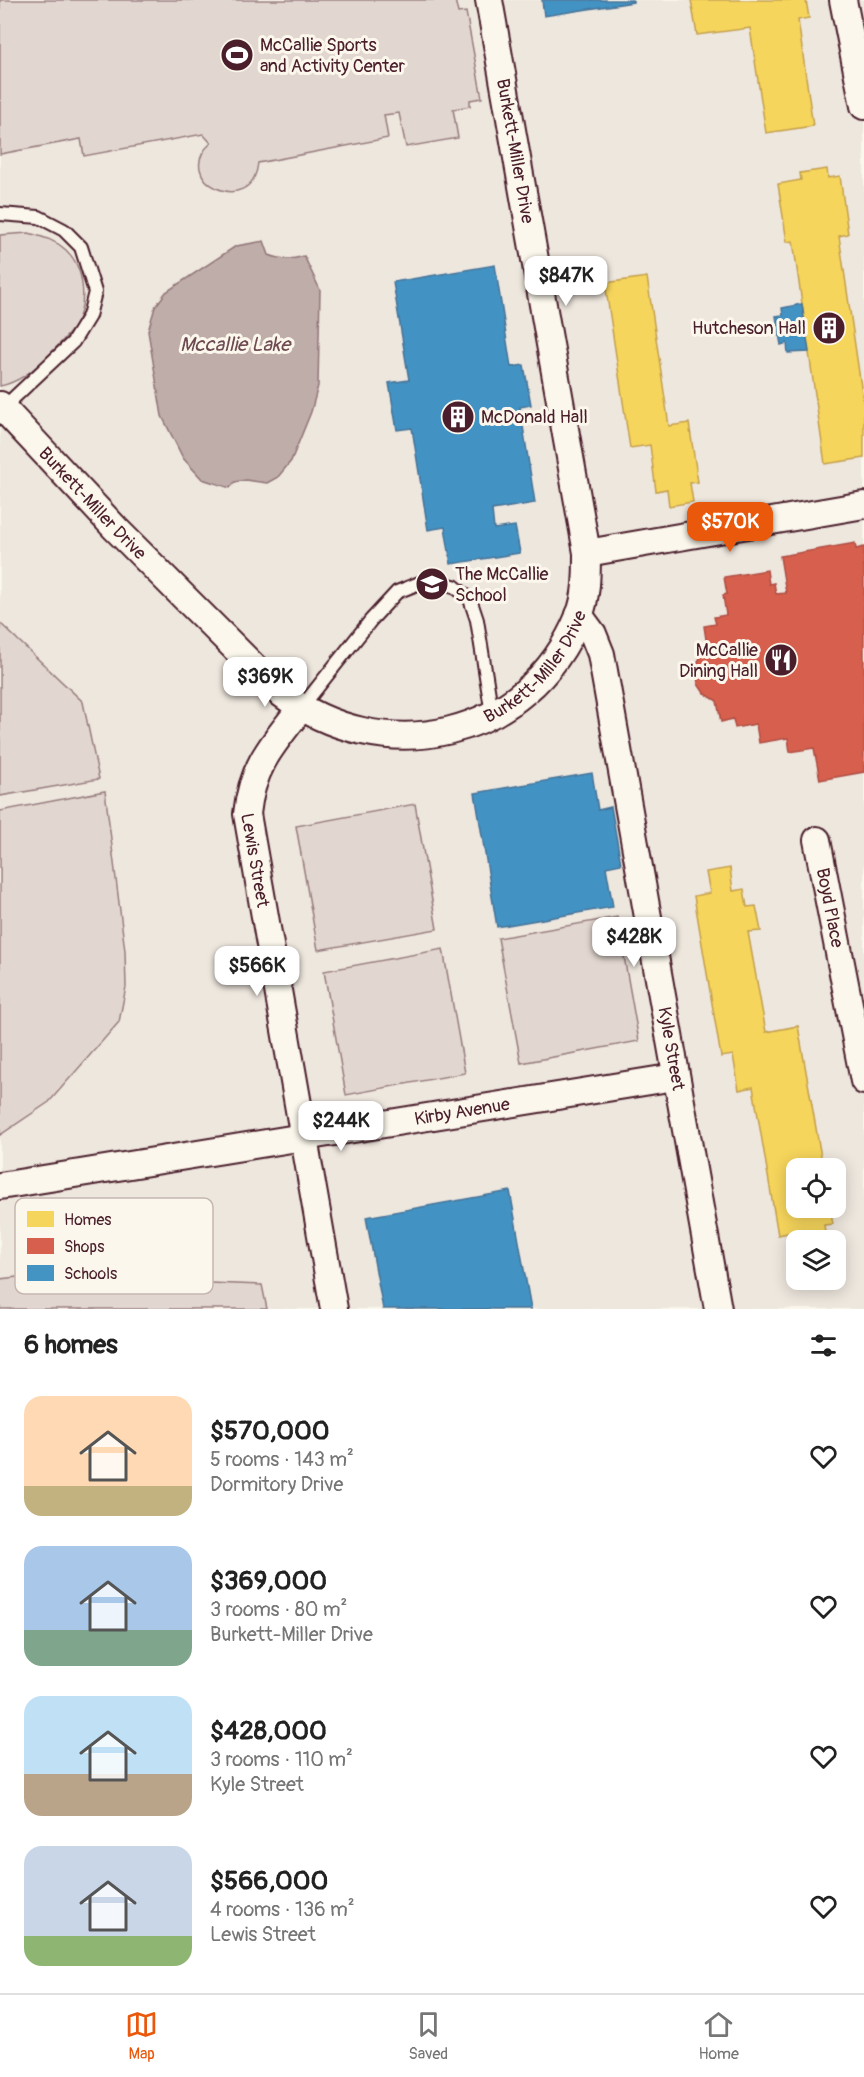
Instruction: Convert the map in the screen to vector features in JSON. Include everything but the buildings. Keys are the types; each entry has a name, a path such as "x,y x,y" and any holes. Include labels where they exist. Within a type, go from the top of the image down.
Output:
{"street":[{"name":"Burkett-Miller Drive","path":"2,406 116,529 279,692 301,708 340,725 400,737 431,736 463,728 492,714 519,695 545,670 564,644 579,615 586,581 587,553 489,0"},
{"path":"843,0 864,106"},
{"path":"587,553 864,506"},
{"name":"Kyle Street","path":"579,615 593,633 601,654 718,1309"},
{"name":"Lewis Street","path":"301,708 261,763 250,788 247,814 334,1309"},
{"name":"Boyd Place","path":"817,840 864,1081"},
{"name":"Kirby Avenue","path":"0,1186 303,1135 675,1077"}],"lane":[{"path":"0,214 39,218 64,230 81,247 95,291 89,316 74,342 2,406"},
{"path":"301,708 370,620 397,592 427,580 454,586 470,599 477,620 492,714"}],"shaded area":[{"name":"The McCallie School","path":"0,0 864,0 864,1309 0,1309"},
{"name":"McCallie Sports and Activity Center","path":"0,0 455,0 458,13 466,12 482,98 470,100 470,106 453,109 458,138 406,147 399,113 384,115 388,138 258,163 253,180 242,189 230,191 217,188 206,181 200,170 201,157 211,143 203,134 84,156 81,139 0,154"},
{"path":"29,233 58,244 66,250 81,276 83,298 74,327 63,340 29,373 0,386 0,235"},
{"path":"0,623 83,702 99,779 0,796"},
{"path":"105,791 125,951 126,987 119,1022 49,1102 0,1135 0,811"},
{"path":"415,804 437,929 318,950 296,826"},
{"path":"617,917 639,1041 521,1063 498,938"},
{"path":"443,949 465,1073 346,1095 324,971"},
{"path":"15,1277 15,1294 213,1294 213,1283 262,1285 267,1309 0,1309 0,1279"}],"water":[{"name":"Mccallie Lake","path":"264,241 269,255 286,259 304,256 320,290 318,386 311,412 291,461 278,477 267,483 246,480 235,482 230,488 202,479 183,458 162,416 148,331 155,307 166,292 236,246"}],"place":[{"name":"McCallie Sports and Activity Center","path":"237,55"},
{"name":"Hutcheson Hall","path":"829,328"},
{"name":"McDonald Hall","path":"458,417"},
{"name":"The McCallie School","path":"432,584"},
{"name":"McCallie Dining Hall","path":"781,660"}]}
